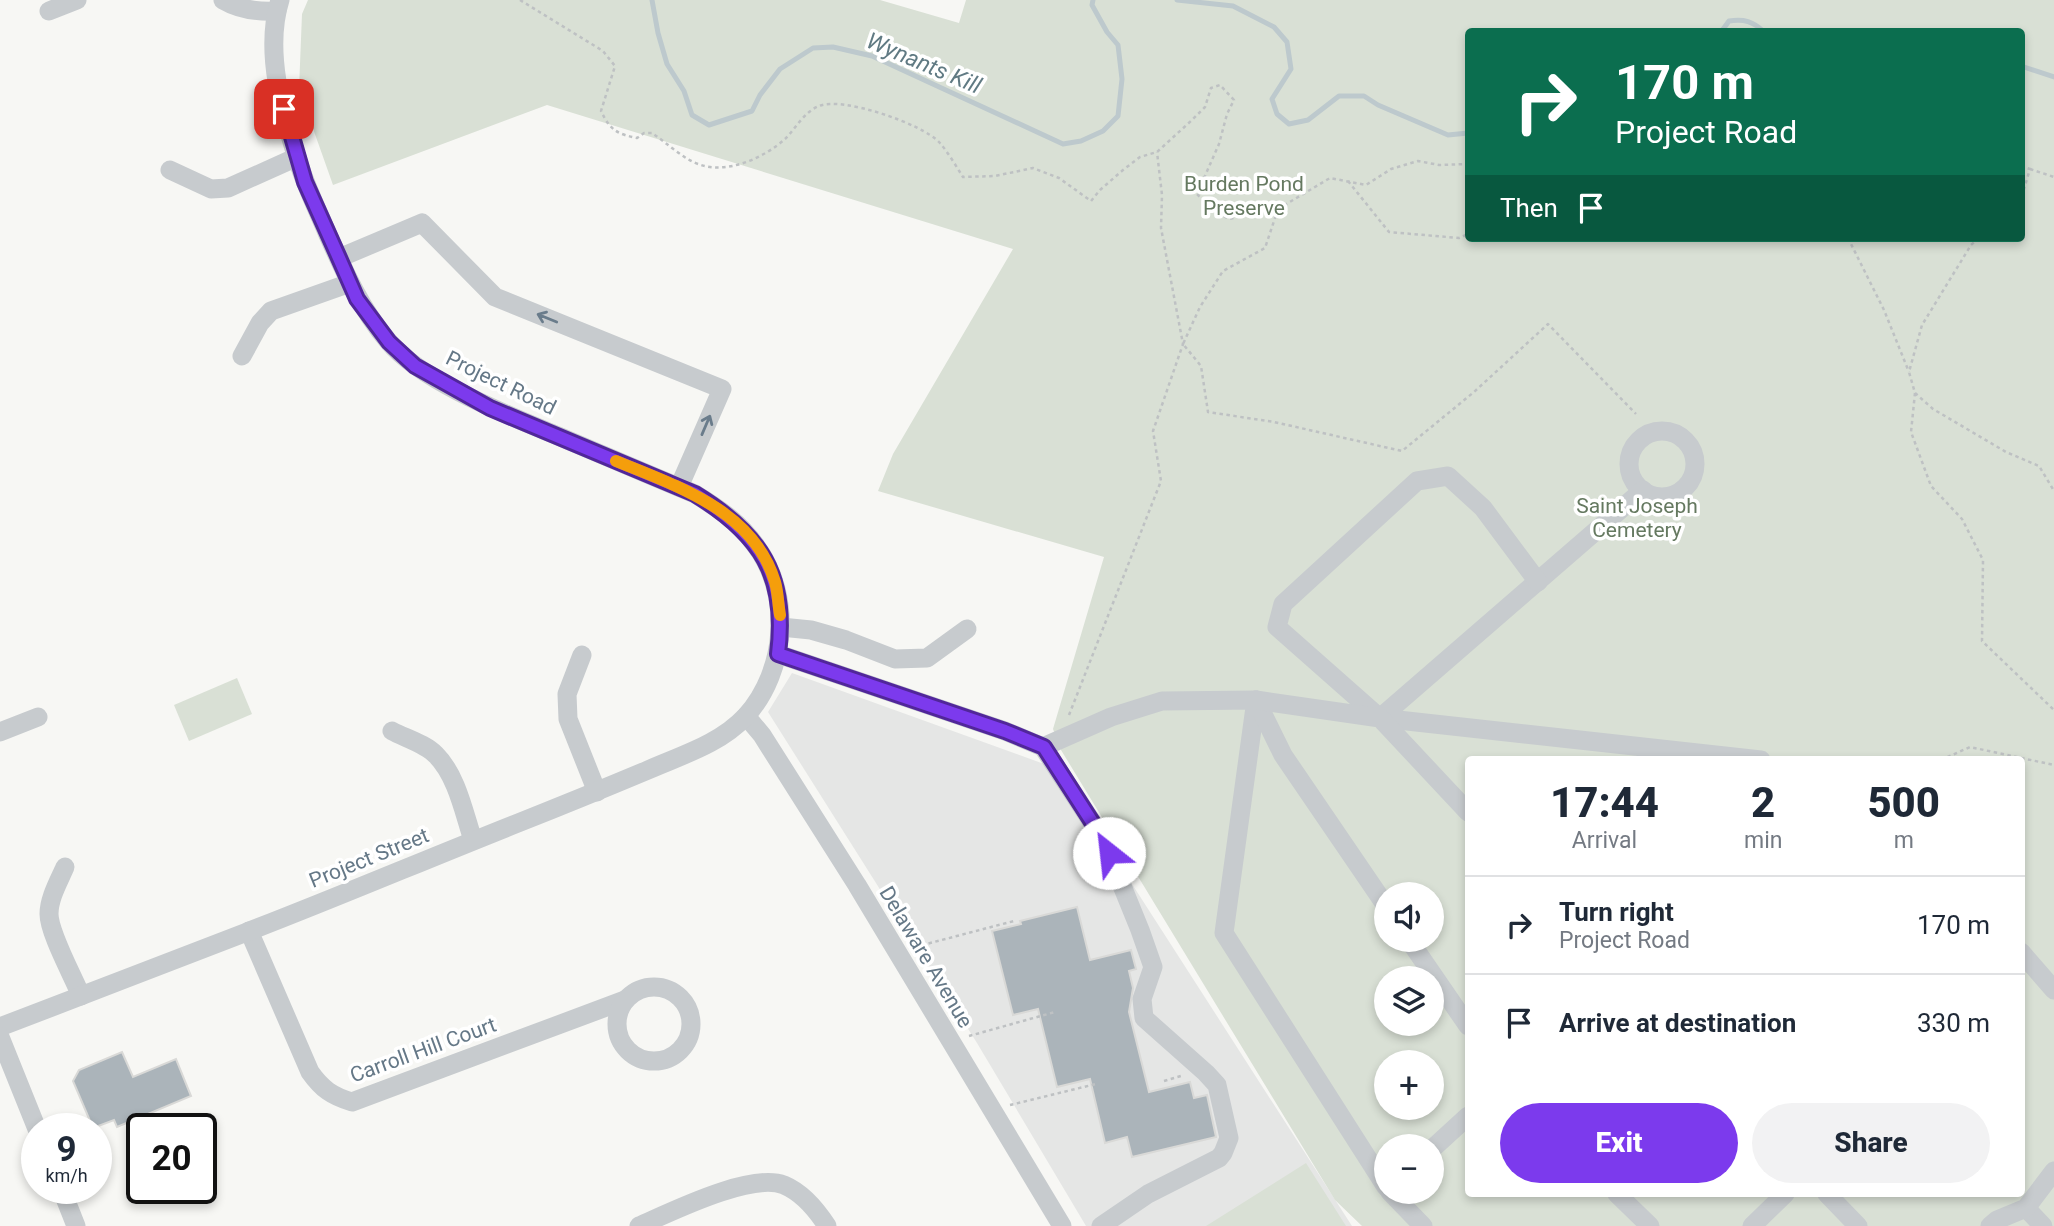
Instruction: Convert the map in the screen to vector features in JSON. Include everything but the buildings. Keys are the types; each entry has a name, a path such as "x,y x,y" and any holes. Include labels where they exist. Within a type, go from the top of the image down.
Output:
{"street":[{"path":"49,11 76,0"},
{"path":"223,0 257,12 278,5"},
{"name":"Project Road","path":"278,5 275,55 278,84 305,182 357,299 389,342 415,366 490,408 695,494 723,511 757,546 775,583 781,627 778,654 766,688 746,716"},
{"path":"170,170 211,189 228,188 297,157"},
{"path":"339,258 422,223 495,297 722,389 679,487"},
{"path":"242,356 260,323 271,312 350,283"},
{"path":"1465,809 1380,718 1277,626 1283,604 1417,481 1448,476 1483,508 1538,582"},
{"path":"1380,718 1643,490"},
{"path":"781,627 823,633 895,659 927,659 967,629"},
{"path":"778,654 1005,731 1052,743 1111,717 1162,701 1256,700 1380,718 1725,756"},
{"path":"582,655 567,694 568,719 597,792"},
{"path":"1256,700 1283,755 1374,888"},
{"path":"1256,700 1224,933 1374,1168"},
{"name":"Project Street","path":"0,1027 597,792 713,742 746,716"},
{"name":"Delaware Avenue","path":"746,716 762,735 857,885 1062,1226"},
{"path":"0,732 38,717"},
{"path":"392,732 435,753 455,787 473,840"},
{"path":"1052,743 1103,839 1153,967 1142,999 1144,1018 1217,1085 1228,1138 1219,1158 1148,1194 1101,1226"},
{"path":"65,867 52,898 49,914 53,931 81,996"},
{"name":"Carroll Hill Court","path":"249,931 310,1072 321,1087 334,1096 352,1102 625,1000"},
{"path":"1417,952 1465,1022"},
{"path":"2025,957 2054,990"},
{"path":"0,1037 31,1113"},
{"path":"1444,1138 1465,1119"},
{"path":"1990,1226 1997,1220 2026,1208 2054,1171"},
{"path":"639,1226 741,1186 763,1183 782,1184 805,1198 827,1226"},
{"path":"1620,1197 1650,1226"},
{"path":"1752,1226 1782,1197"},
{"path":"1830,1197 1858,1226"},
{"path":"67,1204 76,1226"},
{"path":"1402,1204 1423,1226"},
{"path":"2026,1208 2043,1226"}],"path":[{"path":"520,0 603,51 615,66 601,111 607,123 620,135 637,138 644,133 652,133 699,165 713,168 731,167 751,160 779,144 812,110 820,105 838,104 860,107 892,117 937,140 963,177 995,176 1033,168 1059,178 1091,201 1100,190 1140,157 1157,152 1205,107 1211,88 1220,85 1234,100 1227,114 1219,144 1197,194 1211,209 1229,219 1278,209 1330,178 1366,185 1391,169 1418,161 1439,165 1465,164"},
{"path":"1157,152 1162,195 1161,228 1182,344 1200,366 1208,412 1274,422 1402,451 1474,393 1548,324 1636,414"},
{"path":"2025,167 2054,177"},
{"path":"2025,186 2030,169"},
{"path":"1348,181 1389,232 1460,238 1465,236"},
{"path":"1052,743 1160,481 1153,431 1182,344 1200,307 1223,271 1265,248 1278,209"},
{"path":"1850,242 1884,310 1909,372 1915,393 1911,432 1931,486 1962,519 1983,560 1982,641 2054,710"},
{"path":"1909,372 1922,325 1974,242"},
{"path":"1915,393 1933,409 2006,452 2039,466 2054,491"},
{"path":"1950,756 1970,747 2012,756"},
{"path":"2025,759 2054,765"},
{"path":"915,947 1014,922"},
{"path":"970,1036 1055,1012"},
{"path":"1010,1105 1096,1084"}],"shaded area":[{"path":"792,673 1058,769 1352,1226 1086,1226 977,1043 768,712"}],"green space":[{"path":"308,0 880,0 959,23 966,0 2054,0 2054,1226 1362,1226 1335,1200 1061,750 1053,729 1104,557 878,491 893,454 1013,249 547,105 333,185 299,89 302,14"},
{"path":"237,678 252,714 189,741 174,705"},
{"path":"1306,1163 1346,1226 1206,1226"}],"waterway":[{"name":"Wynants Kill","path":"652,0 667,64 684,91 692,115 709,125 752,111 760,95 780,69 813,48 833,47 872,56 1063,144 1081,141 1103,131 1118,116 1122,79 1118,45 1107,32 1092,5 1093,0"},
{"name":"Wynants Kill","path":"1177,0 1233,6 1274,27 1287,42 1291,69 1272,99 1277,114 1289,124 1308,120 1339,96 1364,96 1378,105 1448,135 1465,133"},
{"name":"Wynants Kill","path":"1724,28 1729,21 1739,20 1759,28"},
{"name":"Wynants Kill","path":"2025,67 2054,77"}],"slow traffic":[{"path":"616,461 695,494 723,511 757,546 768,565 775,583 780,615"}],"route":[{"path":"284,109 289,134 305,182 357,299 389,342 415,366 490,408 695,494 723,511 757,546 775,583 781,627 778,654 1005,731 1044,747 1103,839 1109,853"}],"park label":[{"name":"Burden Pond Preserve","path":"1244,196"},
{"name":"Saint Joseph Cemetery","path":"1637,518"}]}
